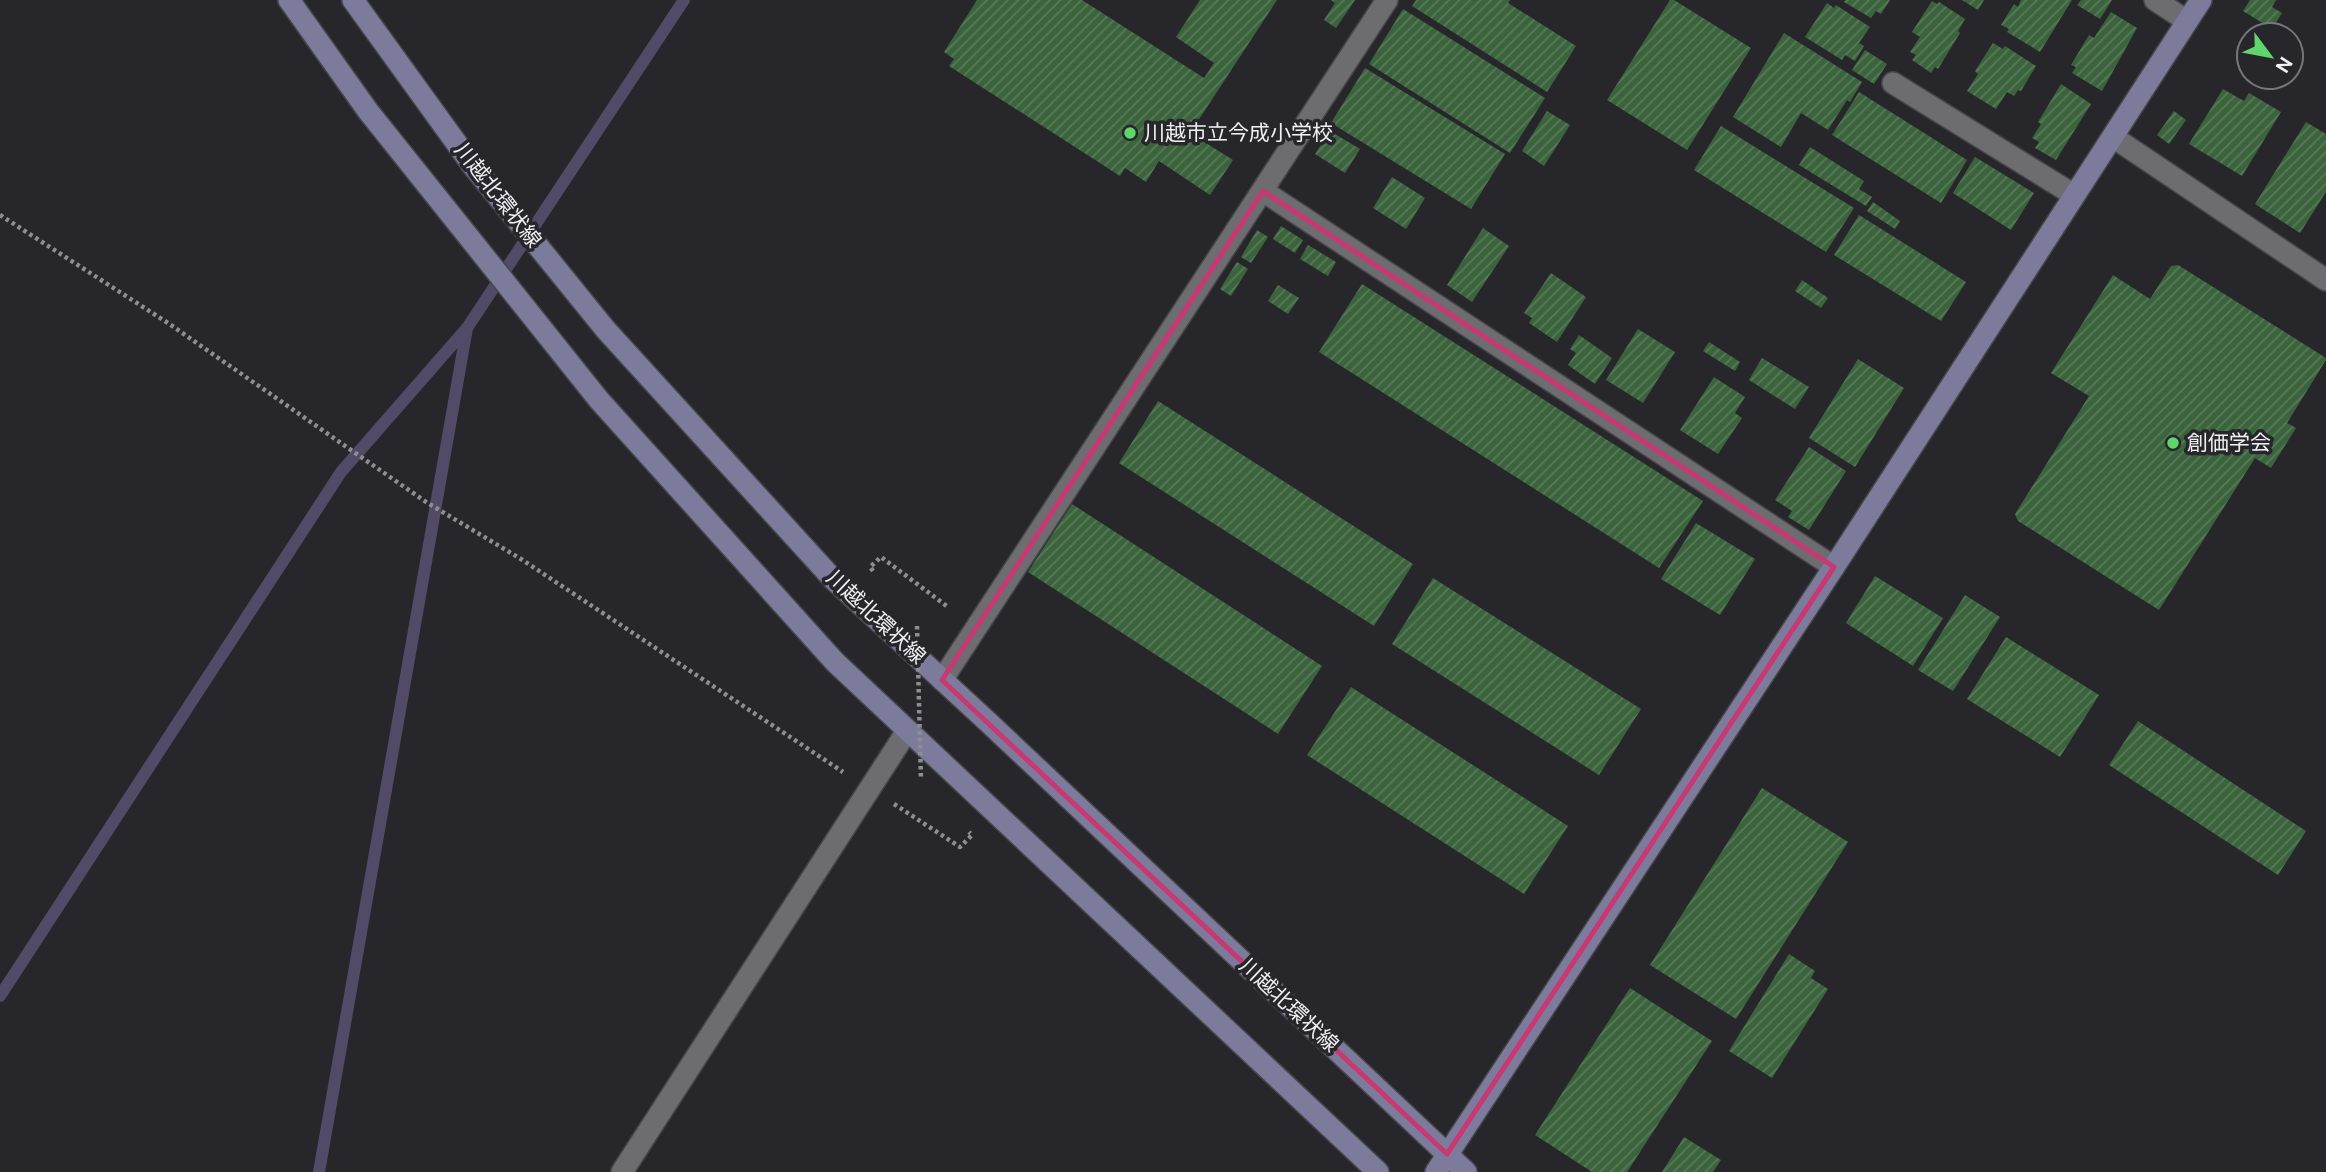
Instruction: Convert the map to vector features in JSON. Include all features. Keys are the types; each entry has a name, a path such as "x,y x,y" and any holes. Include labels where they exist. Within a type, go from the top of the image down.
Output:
{"main road":[{"path":"289,0 368,111 599,400 835,663 1378,1172"},
{"name":"川越北環状線","path":"353,0 473,166 606,330 833,579 942,680 1442,1163 1466,1172"},
{"path":"1442,1163 1835,567 2201,0"}],"street":[{"path":"942,680 1387,0"},
{"path":"2155,0 2187,21"},
{"path":"1893,83 2074,195"},
{"path":"2113,137 2326,280"},
{"path":"1263,191 1835,567"},
{"path":"622,1172 907,731"}],"path":[{"path":"0,215 168,323 426,502 521,559 870,790"},
{"path":"881,558 948,607"},
{"path":"917,626 921,780"},
{"path":"889,801 960,847"}],"highlighted area":[{"path":"1263,191 1834,567 1447,1154 942,680"}],"building":[{"path":"977,0 1082,0 1204,78 1214,63 1176,37 1200,0 1277,0 1190,133 1233,160 1210,195 1159,161 1146,182 1125,168 1120,176 949,66 954,59 944,52"},
{"path":"1331,0 1355,0 1336,28 1324,20 1335,3"},
{"path":"1416,0 1510,0 1508,3 1576,46 1547,92 1412,6"},
{"path":"1670,0 1751,48 1687,150 1607,100"},
{"path":"1890,0 1881,14 1876,11 1871,18 1844,2"},
{"path":"1962,0 1984,0 1978,10"},
{"path":"2021,0 2072,0 2040,52 2007,32 2009,29 2001,25 2014,4 2018,7"},
{"path":"2081,0 2112,0 2100,19 2077,5"},
{"path":"2250,0 2276,0 2272,7 2282,13 2277,21 2259,21 2243,11"},
{"path":"1932,1 1937,4 1939,2 1965,19 1958,31 1960,33 1938,69 1935,67 1931,73 1912,60 1916,55 1910,52 1920,37 1912,32"},
{"path":"1827,3 1834,8 1836,5 1870,27 1859,43 1864,46 1855,61 1845,55 1842,60 1805,37"},
{"path":"1403,9 1545,98 1510,153 1369,64"},
{"path":"2111,12 2137,28 2102,91 2072,73 2076,67 2071,65 2089,35 2094,38"},
{"path":"1784,33 1862,82 1828,130 1801,113 1781,147 1733,117"},
{"path":"1993,43 2003,49 2005,46 2036,66 2021,91 2018,90 2014,96 2007,92 1996,109 1967,91 1978,74 1975,71"},
{"path":"1865,50 1887,64 1874,84 1852,70"},
{"path":"1365,68 1505,154 1471,209 1331,123"},
{"path":"2061,84 2091,104 2056,160 2035,148 2039,142 2032,138 2041,124 2038,122"},
{"path":"2223,89 2244,101 2249,93 2281,112 2242,176 2189,144"},
{"path":"1859,92 1967,160 1941,203 1832,135"},
{"path":"1547,111 1570,125 1544,166 1522,151"},
{"path":"2174,111 2186,120 2169,144 2157,135"},
{"path":"2306,122 2326,134 2326,192 2300,233 2255,204"},
{"path":"1721,126 1854,208 1826,252 1694,170"},
{"path":"1330,131 1360,149 1345,173 1315,154"},
{"path":"1810,147 1864,181 1859,189 1872,197 1866,206 1799,165"},
{"path":"1975,157 2034,193 2011,230 1953,193"},
{"path":"1392,177 1425,198 1406,229 1373,208"},
{"path":"1873,202 1900,221 1895,229 1867,211"},
{"path":"1859,215 1966,282 1941,321 1834,255"},
{"path":"1281,226 1303,240 1295,253 1273,239"},
{"path":"1483,228 1509,246 1472,302 1447,285"},
{"path":"1257,230 1268,237 1251,263 1241,257"},
{"path":"1308,245 1336,262 1328,276 1300,259"},
{"path":"1237,262 1248,269 1231,296 1220,289"},
{"name":"創価学会","path":"2178,265 2326,360 2287,423 2296,428 2271,468 2255,458 2159,610 2018,521 2015,514 2089,396 2051,373 2113,275 2150,299 2171,266"},
{"path":"1551,273 1586,297 1557,342 1529,323 1532,318 1524,313"},
{"path":"1802,280 1828,298 1821,308 1795,291"},
{"path":"1362,284 1703,501 1659,568 1319,352"},
{"path":"1278,285 1299,298 1288,314 1268,301"},
{"path":"1638,329 1675,352 1643,403 1606,380"},
{"path":"1579,335 1612,358 1595,384 1568,365 1576,353 1570,349"},
{"path":"1709,342 1740,362 1735,371 1703,351"},
{"path":"1762,358 1809,387 1795,409 1749,380"},
{"path":"1858,359 1904,388 1855,467 1809,438"},
{"path":"1714,377 1745,397 1735,413 1742,418 1718,454 1680,430"},
{"path":"1158,401 1413,564 1374,626 1119,463"},
{"path":"1809,447 1846,471 1809,530 1788,517 1792,511 1775,500"},
{"path":"1072,504 1322,666 1278,734 1028,572"},
{"path":"1696,523 1755,559 1720,615 1661,579"},
{"path":"1875,576 1943,618 1913,666 1846,623"},
{"path":"1433,578 1641,709 1599,775 1392,644"},
{"path":"1965,595 2000,617 1953,691 1918,670"},
{"path":"2006,637 2099,695 2060,757 1967,699"},
{"path":"1351,687 1568,826 1524,894 1307,755"},
{"path":"2138,721 2306,831 2278,875 2109,765"},
{"path":"1762,788 1848,842 1736,1019 1650,965"},
{"path":"1789,954 1815,971 1811,978 1828,989 1772,1078 1729,1051"},
{"path":"1630,988 1712,1041 1627,1172 1592,1172 1535,1135"},
{"path":"1684,1137 1721,1160 1713,1172 1662,1172"}],"waterway":[{"path":"0,996 341,472 467,328 684,0"},
{"path":"319,1172 467,328"}],"place":[{"name":"川越市立今成小学校","path":"1130,133"},
{"name":"創価学会","path":"2173,443"}]}
